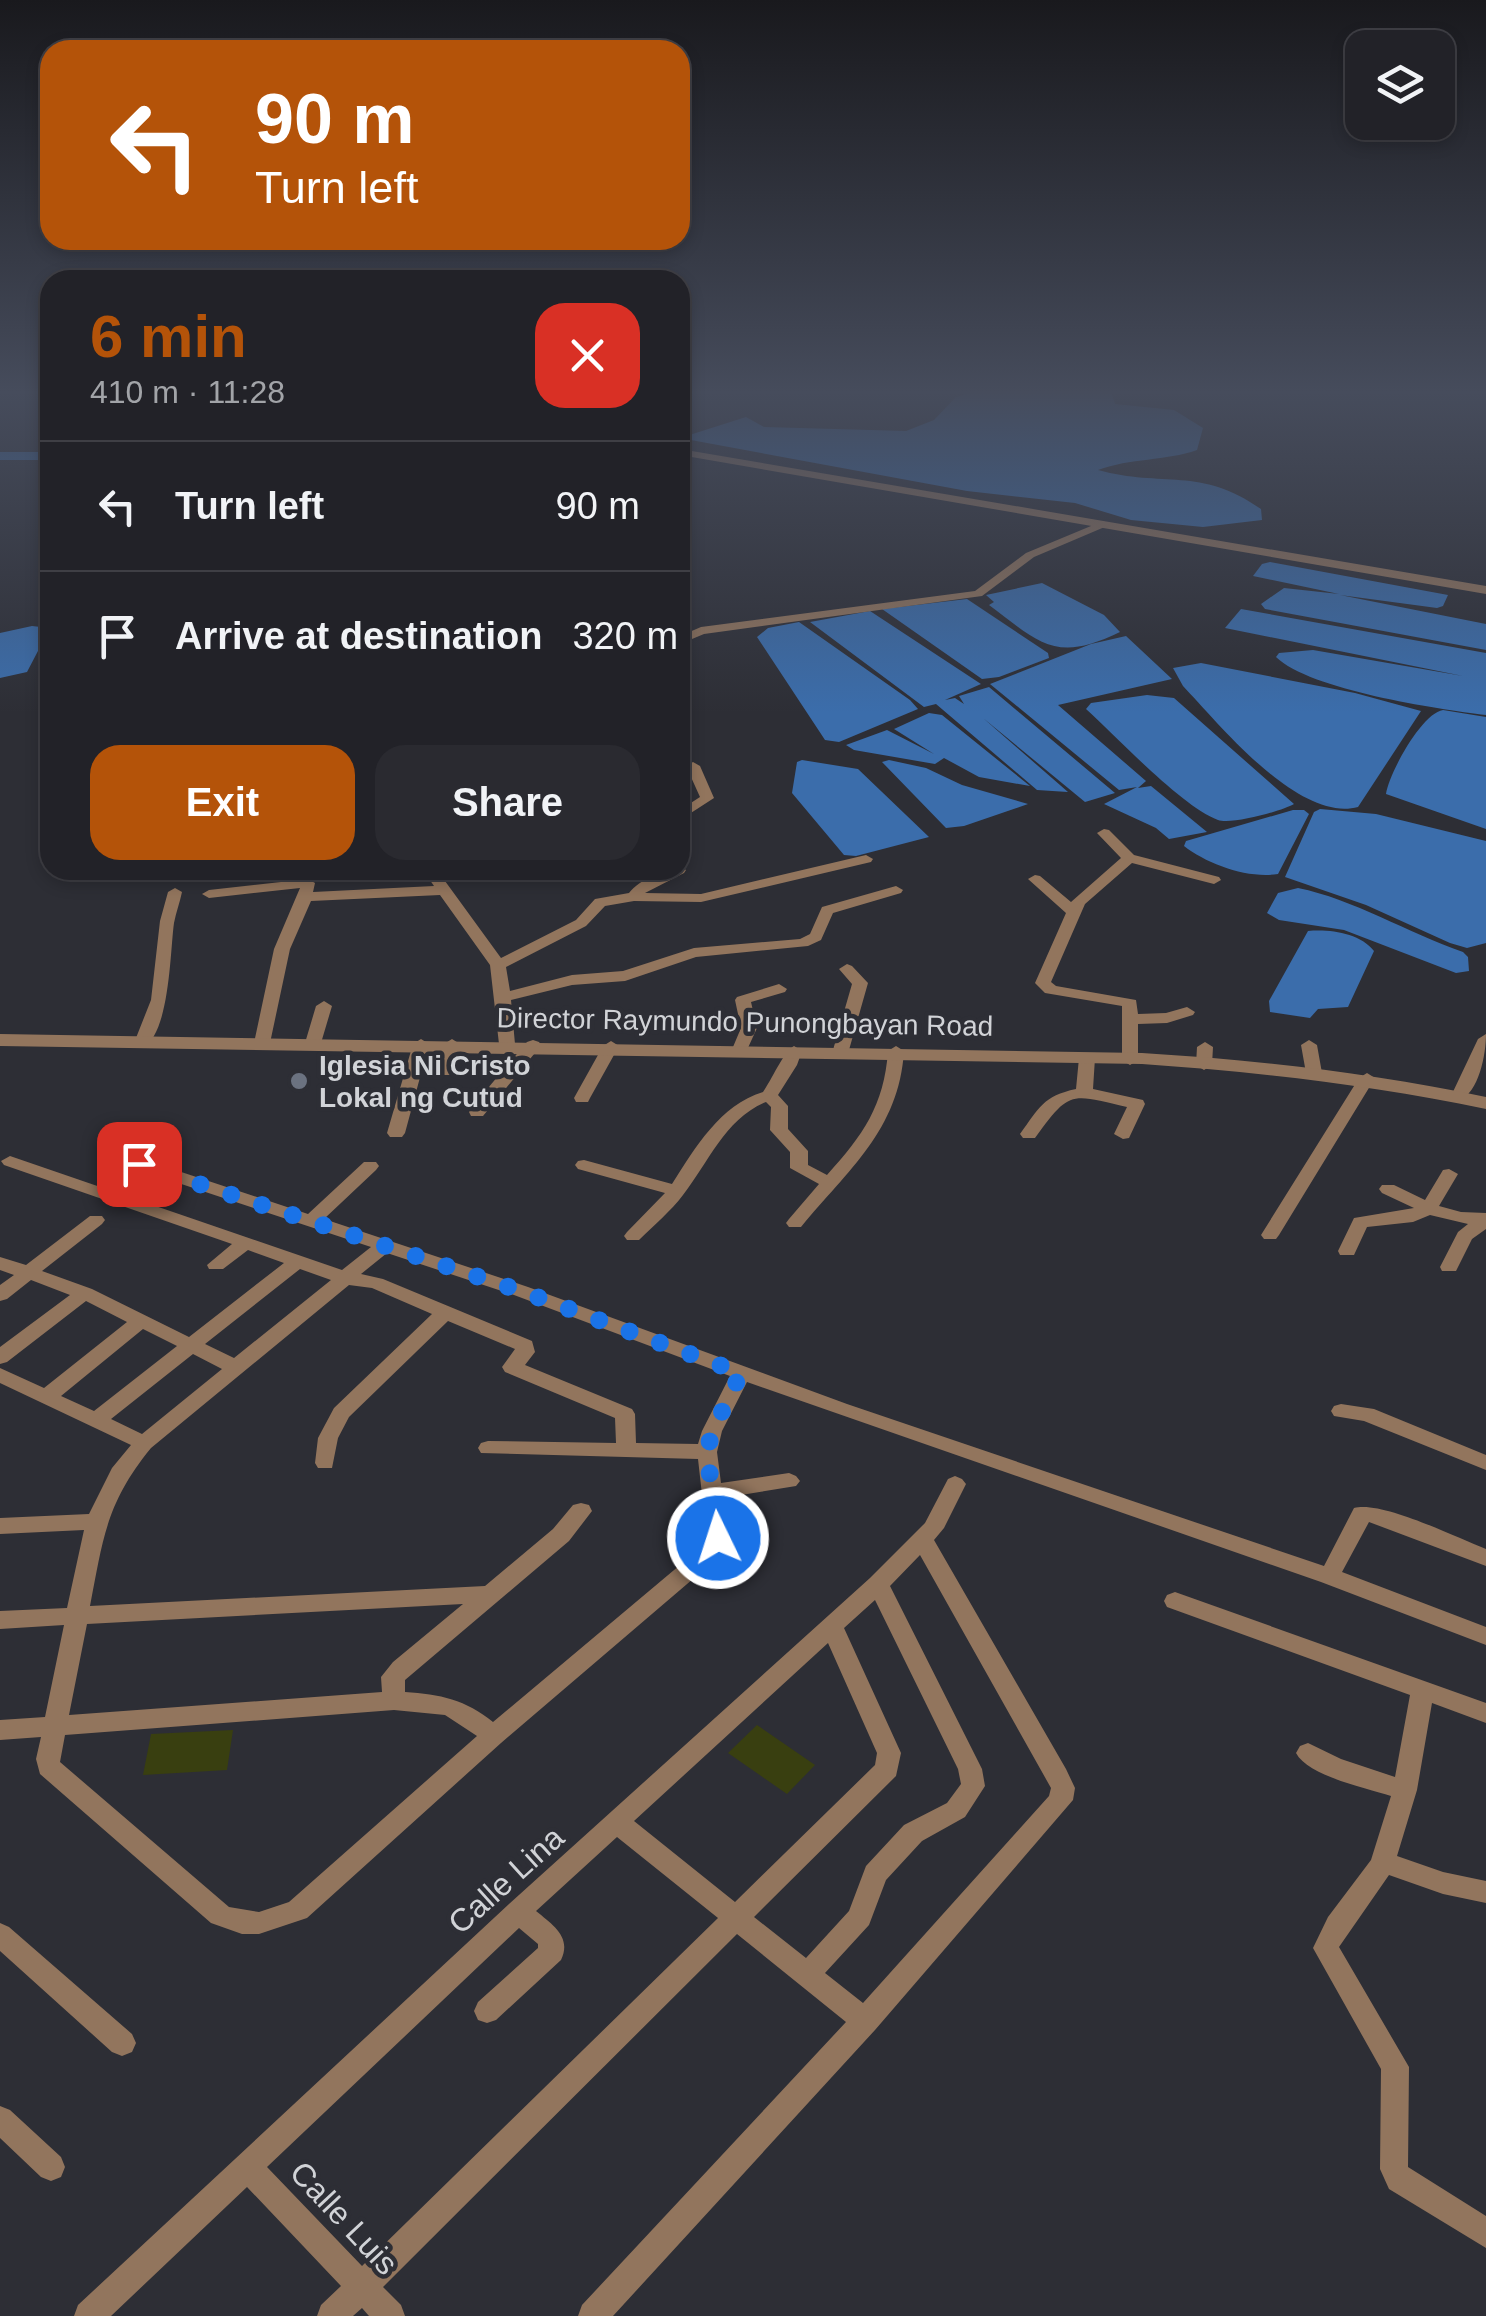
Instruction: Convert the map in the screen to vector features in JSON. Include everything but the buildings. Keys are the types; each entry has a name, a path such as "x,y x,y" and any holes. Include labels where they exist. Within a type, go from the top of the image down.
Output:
{"street":[{"path":"945,497 1486,590"},
{"path":"690,636 701,631 978,594 1030,556 1103,524"},
{"path":"690,809 707,798 693,766"},
{"path":"1104,833 1129,858 1214,880"},
{"path":"1129,858 1105,876 1073,911 1043,983 1051,990 1132,1005 1130,1060"},
{"path":"498,965 581,924 600,902 634,897 701,898 866,859"},
{"path":"1034,879 1073,911"},
{"path":"437,880 498,965 507,1044"},
{"path":"634,897 640,889 658,880"},
{"path":"209,894 308,883 282,950 262,1043"},
{"path":"304,897 444,890"},
{"path":"503,998 572,980 625,976 694,953 803,943 816,936 827,910 896,890"},
{"path":"142,1042 160,1000 167,920 175,892"},
{"path":"841,1050 860,983 847,969"},
{"path":"741,1047 749,1028 743,1000 779,989"},
{"path":"313,1043 324,1006"},
{"path":"1132,1019 1167,1018 1187,1012"},
{"path":"1459,1096 1478,1069 1486,1039"},
{"name":"Director Raymundo Punongbayan Road","path":"0,1040 741,1047 1130,1060 1204,1056 1367,1078 1486,1103"},
{"path":"396,1133 421,1044"},
{"path":"444,1072 452,1044"},
{"path":"477,1112 533,1045"},
{"path":"1309,1045 1314,1073"},
{"path":"582,1098 611,1046"},
{"path":"633,1236 677,1191 711,1142 747,1102 768,1096 789,1065 794,1050"},
{"path":"794,1222 830,1184 883,1110 892,1089 896,1051"},
{"path":"1084,1092 1086,1058"},
{"path":"1270,1235 1367,1078"},
{"path":"1028,1134 1042,1110 1053,1101 1084,1092 1137,1104 1123,1134"},
{"path":"768,1096 780,1106 779,1130 799,1151 798,1168 830,1184"},
{"path":"10,1161 297,1262 376,1284 525,1346 525,1352 512,1368 625,1414 626,1448"},
{"path":"139,1164 314,1219 521,1291 741,1373 1330,1576 1486,1636"},
{"path":"584,1165 677,1191"},
{"path":"314,1219 370,1166"},
{"path":"1347,1252 1364,1219 1413,1216 1429,1208 1449,1174"},
{"path":"1388,1189 1429,1208 1475,1221 1486,1220"},
{"path":"0,1295 96,1220"},
{"path":"1449,1266 1464,1236 1486,1220"},
{"path":"216,1266 246,1243"},
{"path":"384,1246 144,1444 120,1472 96,1522 53,1726 50,1768 220,1915 246,1926 266,1923 298,1910 493,1736 703,1559 718,1538 707,1452 712,1432 741,1373"},
{"path":"96,1420 297,1262"},
{"path":"0,1263 85,1293 235,1368"},
{"path":"0,1357 85,1293"},
{"path":"325,1463 328,1438 341,1413 446,1312"},
{"path":"46,1397 142,1321"},
{"path":"0,1375 144,1444"},
{"path":"1342,1411 1367,1414 1486,1462"},
{"path":"488,1448 707,1452"},
{"path":"714,1492 789,1482"},
{"name":"Calle Lina","path":"90,2316 518,1912 878,1584 933,1528 955,1484"},
{"path":"394,1701 392,1685 401,1668 561,1535 581,1511"},
{"path":"1330,1576 1362,1514 1374,1514 1486,1558"},
{"path":"0,1526 96,1522"},
{"path":"593,2316 865,2021 1060,1800 1063,1788 922,1540"},
{"path":"806,1976 860,1917 875,1874 912,1833 956,1810 974,1786 970,1769 878,1584"},
{"path":"0,1620 486,1594"},
{"path":"1175,1601 1486,1714"},
{"path":"332,2316 887,1769 890,1761 832,1626"},
{"path":"1423,1690 1405,1790 1383,1862 1326,1948 1395,2068 1394,2169 1399,2180 1486,2233"},
{"path":"0,1730 394,1701 450,1704 462,1709 493,1736"},
{"path":"1308,1753 1333,1767 1405,1790"},
{"path":"618,1823 865,2021"},
{"path":"1383,1862 1442,1883 1486,1892"},
{"path":"488,2011 552,1952 550,1938 518,1912"},
{"path":"0,1935 122,2043"},
{"path":"0,2119 51,2167"},
{"name":"Calle Luis","path":"248,2168 390,2316"}],"green space":[{"path":"757,1725 815,1765 787,1794 728,1753"},
{"path":"233,1730 227,1770 143,1775 151,1734"}],"water":[{"path":"1022,497 1241,497 1261,509 1262,520 1203,527 1131,520 1075,503"},
{"path":"1270,562 1448,595 1443,606 1437,608 1340,595 1486,624 1486,650 1265,609 1261,604 1284,588 1339,594 1253,576 1262,564"},
{"path":"1042,583 1104,615 1120,632 1080,646 1050,645 989,605 994,602 986,595"},
{"path":"967,599 1048,653 1049,658 999,677 982,679 882,609"},
{"path":"1241,609 1486,653 1486,715 1375,696 1316,679 1276,657 1279,653 1313,650 1463,676 1225,628"},
{"path":"870,611 981,684 945,700 955,698 964,704 959,696 989,687 1115,793 1085,802 983,718 1068,792 1037,790 936,704 924,707 810,622"},
{"path":"799,622 918,709 839,742 825,740 757,637 768,628"},
{"path":"40,627 40,647 27,672 0,678 0,633"},
{"path":"1126,636 1172,679 1058,705 1146,781 1138,788 1151,786 1207,832 1169,839 1156,828 1104,804 1137,787 1119,790 990,684 1091,644"},
{"path":"1201,663 1355,693 1421,711 1358,807 1335,808 1286,786 1218,724 1183,686 1173,668"},
{"path":"1147,695 1174,698 1294,804 1245,819 1218,820 1168,786 1086,709 1091,703"},
{"path":"1443,710 1486,717 1486,829 1386,794 1408,745 1426,721"},
{"path":"929,713 942,715 1030,786 979,777 944,758 935,764 854,750 846,745 887,730 934,754 894,729"},
{"path":"797,762 858,769 929,837 856,856 844,855 792,793"},
{"path":"882,762 926,768 962,785 1028,804 964,826 946,828"},
{"path":"1320,809 1376,814 1486,841 1486,943 1467,948 1450,943 1366,905 1285,877 1314,812"},
{"path":"1293,810 1309,814 1278,874 1228,869 1184,846 1186,841"},
{"path":"1298,888 1339,900 1463,952 1468,957 1469,971 1456,973 1344,930 1279,920 1267,913 1278,893"},
{"path":"1308,931 1344,934 1361,940 1374,951 1348,1007 1318,1009 1310,1018 1270,1012 1269,1001"}],"place":[{"name":"Iglesia Ni Cristo Lokal ng Cutud","path":"299,1081"}],"route":[{"path":"139,1164 314,1219 741,1373 712,1432 707,1452 718,1538"}]}
